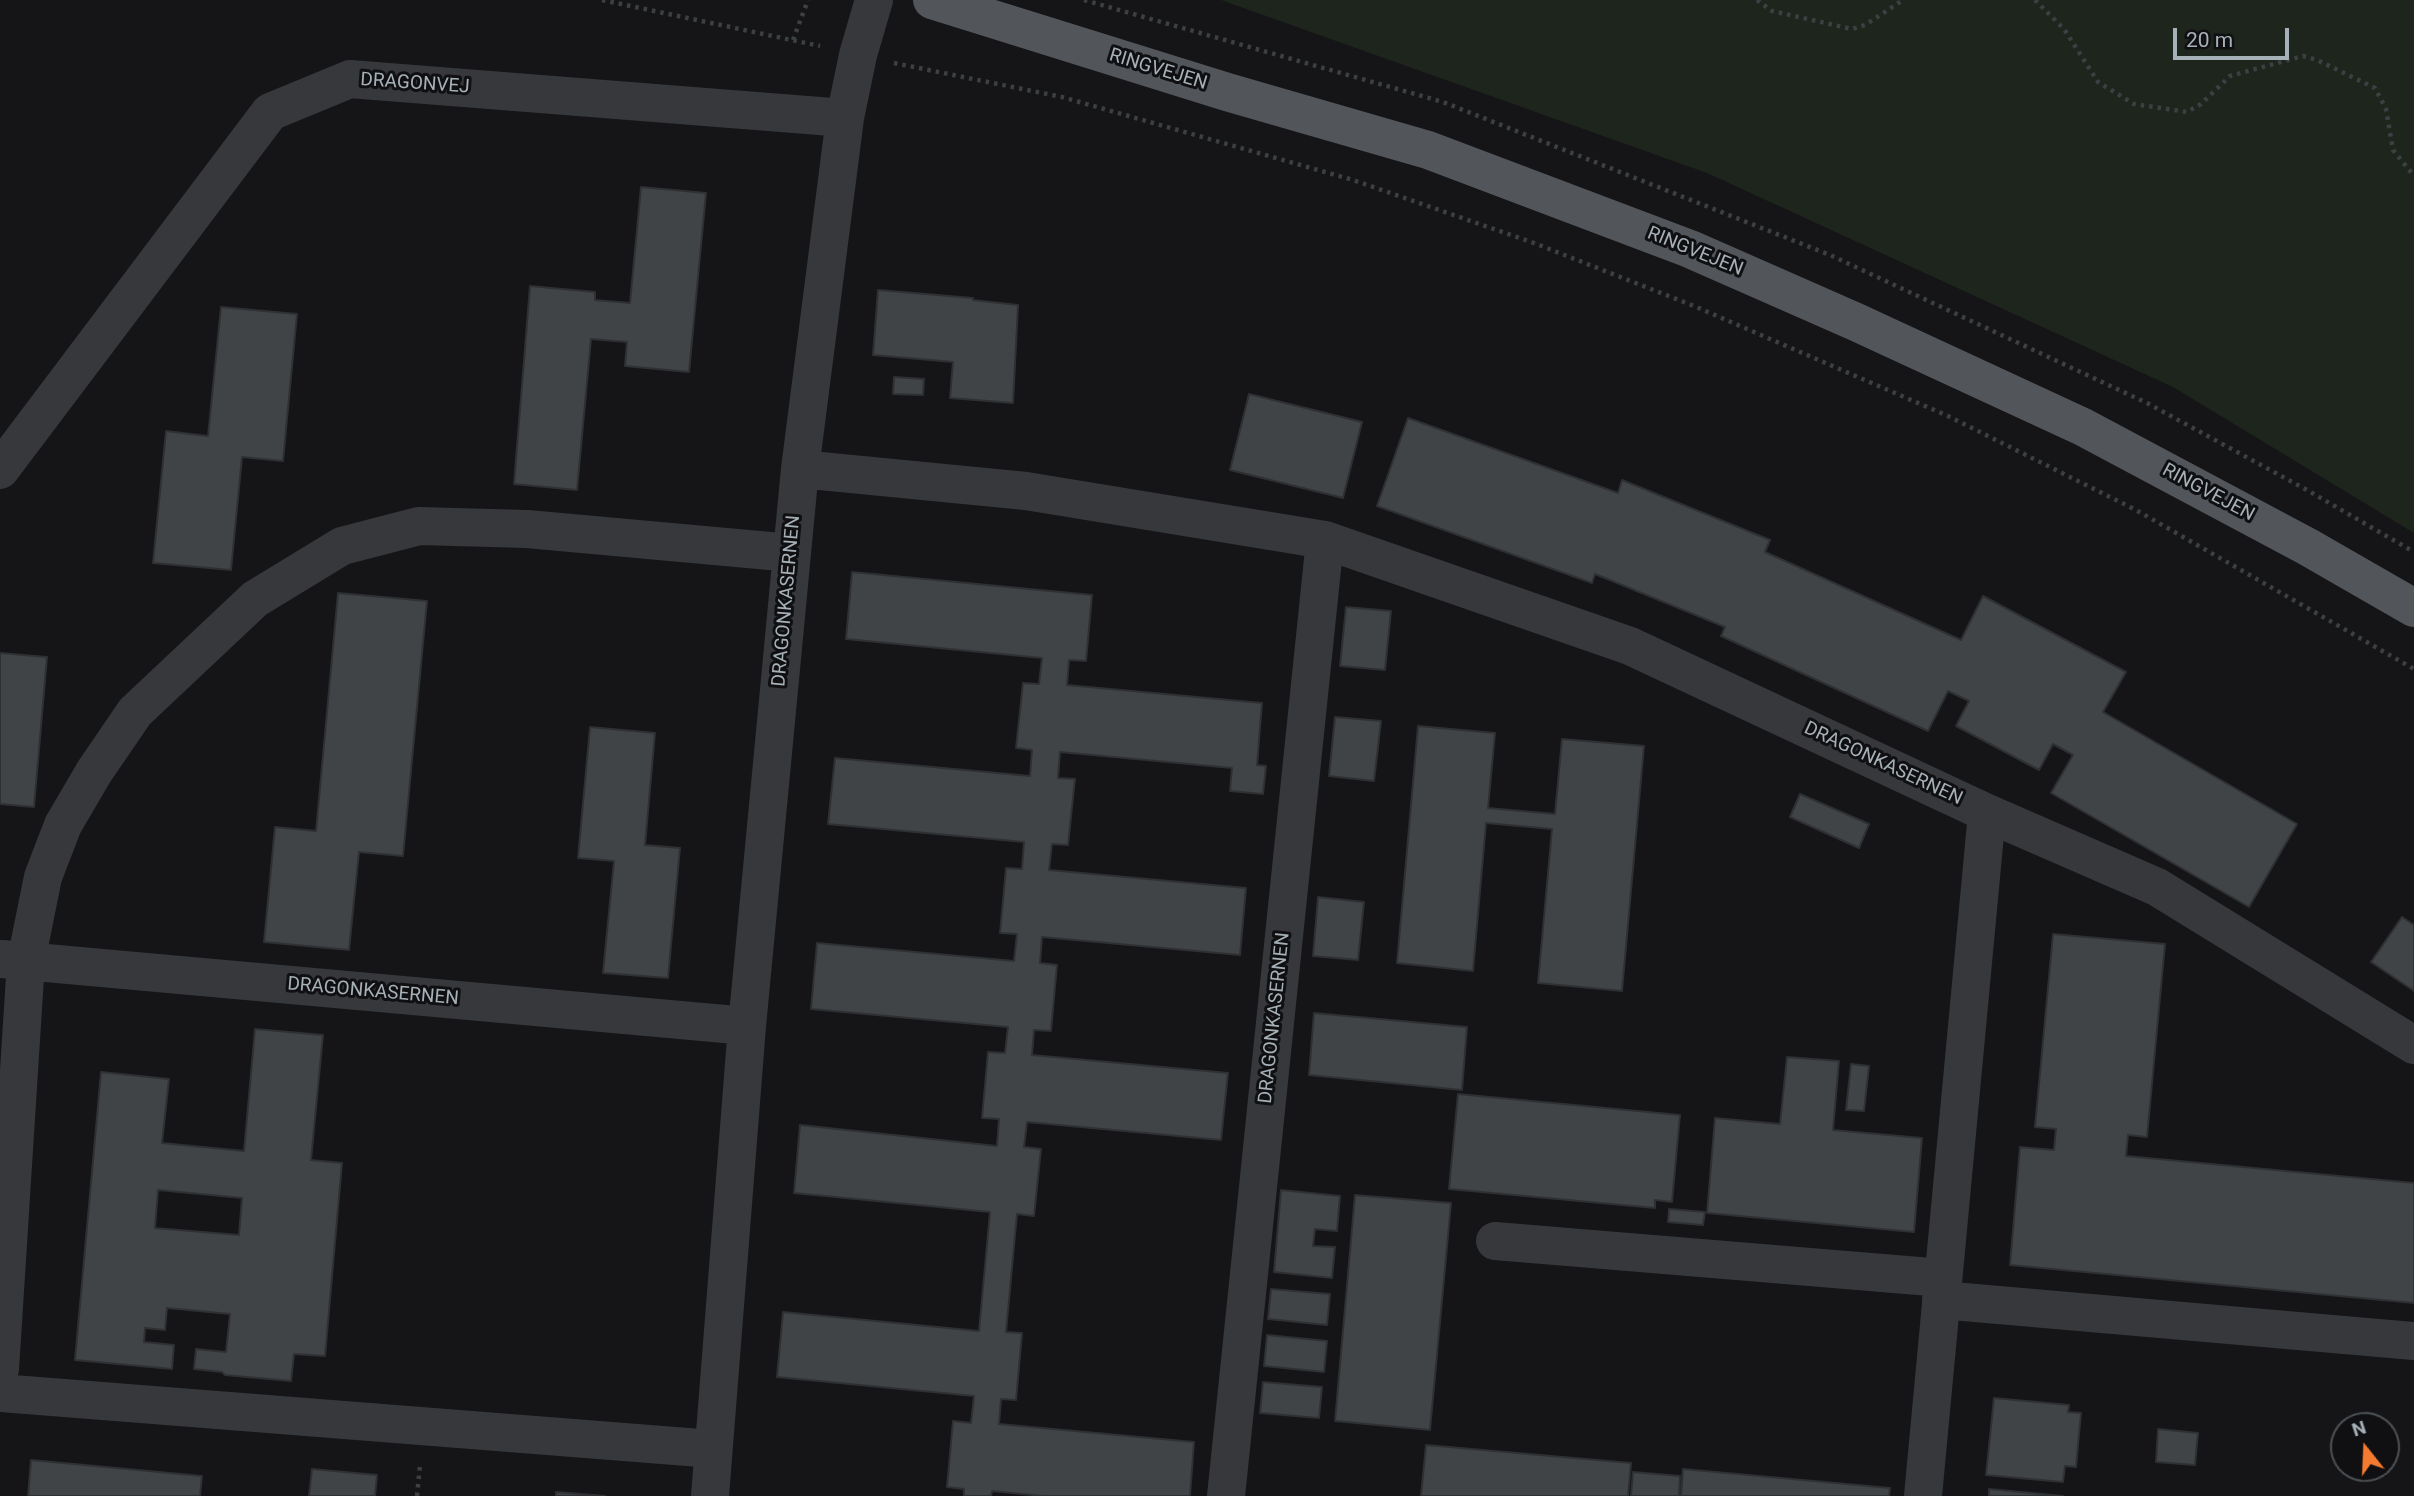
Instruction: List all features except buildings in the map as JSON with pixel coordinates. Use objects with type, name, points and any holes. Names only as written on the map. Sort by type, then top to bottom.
[{"type":"main road","name":"RINGVEJEN","points":[[932,0],[1227,92],[1428,150],[1690,249],[1879,332],[2083,428],[2308,547],[2414,608]]},
{"type":"street","name":"DRAGONKASERNEN","points":[[710,1496],[747,1026],[800,469],[845,118],[858,55],[874,0]]},
{"type":"street","name":"DRAGONVEJ","points":[[0,470],[270,112],[350,79],[845,118]]},
{"type":"street","name":"DRAGONKASERNEN","points":[[800,469],[1026,491],[1325,540],[1630,646],[1987,813],[2157,887],[2414,1045]]},
{"type":"street","points":[[0,1369],[13,960],[63,825],[94,772],[135,712],[255,599],[342,546],[419,526],[527,529],[792,553]]},
{"type":"street","name":"DRAGONKASERNEN","points":[[1227,1496],[1325,540]]},
{"type":"street","points":[[1923,1496],[1987,813]]},
{"type":"street","name":"DRAGONKASERNEN","points":[[13,960],[747,1026]]},
{"type":"street","points":[[1495,1241],[2414,1341]]},
{"type":"street","points":[[0,1393],[713,1449]]},
{"type":"path","points":[[602,0],[1062,97],[1353,180],[1534,243],[1681,301],[1948,416],[2113,498],[2414,669]]},
{"type":"path","points":[[793,40],[808,0]]},
{"type":"path","points":[[1757,0],[1772,11],[1852,29],[1865,26],[1903,0]]},
{"type":"path","points":[[2035,0],[2064,29],[2098,82],[2134,104],[2187,112],[2201,104],[2230,76],[2303,56],[2317,60],[2375,89],[2386,109],[2393,150],[2414,176]]},
{"type":"shaded area","points":[[1221,0],[2414,0],[2414,533],[2173,387],[1707,173]]}]
